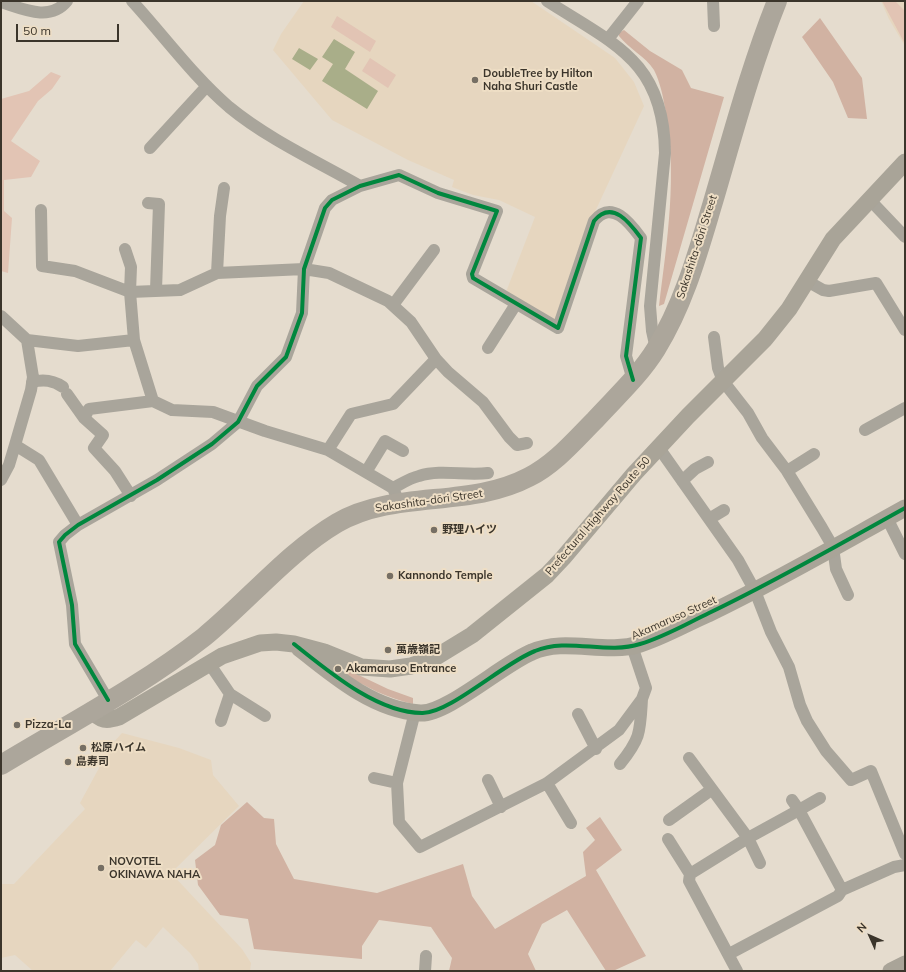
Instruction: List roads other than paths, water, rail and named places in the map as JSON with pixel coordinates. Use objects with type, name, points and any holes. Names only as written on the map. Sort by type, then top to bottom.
[{"type":"main road","name":"Sakashita-dōri Street","points":[[1,765],[100,705],[204,636],[301,550],[326,530],[357,513],[396,496],[486,493],[505,488],[536,474],[562,453],[632,380],[656,349],[676,310],[696,258],[752,69],[777,1]]},
{"type":"main road","name":"Prefectural Highway Route 50","points":[[100,705],[96,716],[102,719],[110,720],[119,717],[209,663],[234,650],[260,643],[276,642],[294,644],[324,652],[352,664],[370,668],[390,669],[411,666],[436,657],[472,635],[548,575],[659,448],[778,324],[833,239],[905,162]]},
{"type":"main road","name":"Akamaruso Street","points":[[294,644],[335,676],[364,695],[389,706],[415,712],[428,713],[440,708],[490,678],[510,663],[540,649],[557,646],[619,649],[657,638],[756,590],[905,508]]},
{"type":"main road","points":[[891,971],[905,964]]},
{"type":"street","points":[[1,2],[34,12],[50,13],[62,8],[67,1]]},
{"type":"street","points":[[132,1],[207,86],[228,106],[254,125],[360,186]]},
{"type":"street","points":[[547,1],[608,39],[631,58],[650,85],[657,99],[665,132],[664,173],[650,306],[652,331],[656,349]]},
{"type":"street","points":[[608,39],[638,1]]},
{"type":"street","points":[[714,1],[714,26]]},
{"type":"street","points":[[150,148],[207,86]]},
{"type":"street","points":[[100,705],[75,644],[72,605],[59,542],[65,535],[78,525],[130,496],[212,444],[238,422],[257,386],[286,358],[302,313],[304,269],[325,208],[332,200],[360,186],[400,175],[438,193],[497,211],[472,274],[473,278],[558,328],[594,221],[611,211],[615,212],[630,224],[641,238],[626,356],[632,380]]},
{"type":"street","points":[[217,274],[220,216],[224,188]]},
{"type":"street","points":[[870,200],[905,237]]},
{"type":"street","points":[[148,203],[159,204],[156,290]]},
{"type":"street","points":[[41,210],[42,266],[75,271],[130,292],[180,290],[217,274],[304,269],[329,273],[388,301],[411,322],[436,359],[448,372],[483,402],[509,437],[517,445],[527,443]]},
{"type":"street","points":[[125,249],[131,267],[130,292],[134,340],[153,401]]},
{"type":"street","points":[[393,305],[434,250]]},
{"type":"street","points":[[807,281],[823,290],[830,291],[876,283],[905,330]]},
{"type":"street","points":[[488,348],[516,304]]},
{"type":"street","points":[[1,316],[27,340],[78,346],[134,340]]},
{"type":"street","points":[[714,337],[718,368],[723,381],[748,413],[762,438],[787,471],[833,547],[836,569],[848,595]]},
{"type":"street","points":[[1,480],[10,465],[33,377],[27,340]]},
{"type":"street","points":[[328,450],[351,414],[393,404],[436,359]]},
{"type":"street","points":[[32,382],[42,380],[56,382],[65,390],[84,418],[103,435],[94,448],[115,471],[130,496]]},
{"type":"street","points":[[84,418],[89,409],[153,401],[172,410],[213,412],[238,422],[328,450],[366,472],[396,496],[419,476],[439,473],[474,475],[488,473]]},
{"type":"street","points":[[865,430],[905,408]]},
{"type":"street","points":[[366,472],[385,442],[403,451]]},
{"type":"street","points":[[15,445],[39,460],[78,525]]},
{"type":"street","points":[[659,448],[738,560],[756,590],[771,632],[789,667],[800,705],[826,751],[851,780],[871,771],[905,854]]},
{"type":"street","points":[[787,471],[814,454]]},
{"type":"street","points":[[682,481],[695,469],[708,462]]},
{"type":"street","points":[[709,519],[724,510]]},
{"type":"street","points":[[887,518],[905,554]]},
{"type":"street","points":[[620,764],[634,746],[640,732],[642,699],[646,688],[632,646]]},
{"type":"street","points":[[209,663],[230,694],[265,716]]},
{"type":"street","points":[[221,721],[230,694]]},
{"type":"street","points":[[415,712],[397,783],[399,822],[420,847],[547,783],[596,749],[619,730],[642,699]]},
{"type":"street","points":[[578,714],[596,749]]},
{"type":"street","points":[[690,758],[711,790],[748,838],[760,863]]},
{"type":"street","points":[[374,778],[397,783]]},
{"type":"street","points":[[488,780],[501,807]]},
{"type":"street","points":[[547,783],[571,823]]},
{"type":"street","points":[[669,820],[711,790]]},
{"type":"street","points":[[690,874],[748,838],[820,798]]},
{"type":"street","points":[[792,800],[799,810],[842,890]]},
{"type":"street","points":[[668,839],[690,874],[689,881],[737,971]]},
{"type":"street","points":[[729,954],[838,896],[842,890],[894,867],[905,865]]},
{"type":"street","points":[[425,971],[426,956]]},
{"type":"place","name":"DoubleTree by Hilton Naha Shuri Castle","points":[[475,80]]},
{"type":"place","name":"野理ハイツ","points":[[434,530]]},
{"type":"place","name":"Kannondo Temple","points":[[390,576]]},
{"type":"place","name":"萬歳嶺記","points":[[388,650]]},
{"type":"place","name":"Akamaruso Entrance","points":[[338,669]]},
{"type":"place","name":"Pizza-La","points":[[17,725]]},
{"type":"place","name":"松原ハイム","points":[[83,748]]},
{"type":"place","name":"島寿司","points":[[68,762]]},
{"type":"place","name":"NOVOTEL OKINAWA NAHA","points":[[101,868]]}]
